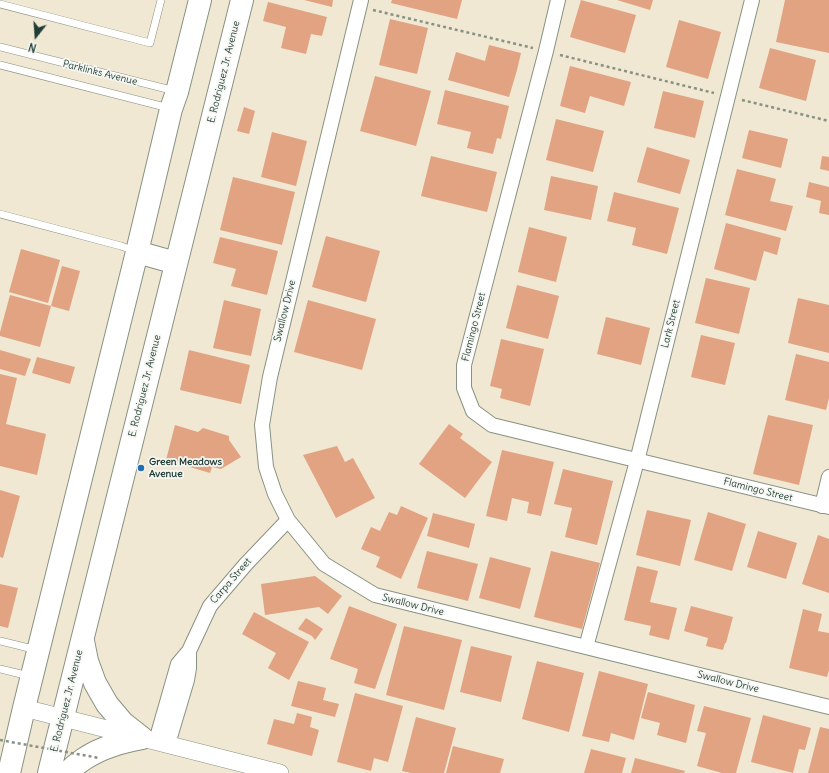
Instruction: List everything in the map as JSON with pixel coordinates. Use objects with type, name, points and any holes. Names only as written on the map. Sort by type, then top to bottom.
[{"type":"main road","points":[[9,764],[32,677],[200,0]]},
{"type":"main road","name":"E. Rodriguez Jr. Avenue","points":[[49,773],[242,0]]},
{"type":"main road","points":[[137,252],[176,263]]},
{"type":"main road","points":[[83,637],[87,661],[95,684],[107,704],[123,723],[156,741]]},
{"type":"main road","points":[[67,773],[83,760],[101,749],[121,742],[156,741]]},
{"type":"street","name":"Flamingo Street","points":[[558,0],[464,365],[464,388],[473,411],[492,425],[825,506]]},
{"type":"street","name":"Lark Street","points":[[586,647],[637,461],[752,0]]},
{"type":"street","name":"Swallow Drive","points":[[360,4],[270,377],[262,425],[266,467],[275,494],[288,520],[324,564],[375,595],[829,707]]},
{"type":"street","points":[[825,506],[829,477]]},
{"type":"street","name":"Carpa Street","points":[[156,741],[178,664],[189,651],[210,606],[246,564],[288,520]]},
{"type":"street","points":[[24,708],[156,741],[242,768],[280,773]]},
{"type":"lane","points":[[0,4],[150,43],[161,0]]},
{"type":"lane","name":"Parklinks Avenue","points":[[0,47],[174,100]]},
{"type":"lane","name":"Parklinks Avenue","points":[[0,65],[174,100]]},
{"type":"lane","points":[[0,214],[121,246],[137,252]]},
{"type":"lane","points":[[0,641],[38,650]]},
{"type":"lane","points":[[0,669],[32,677]]},
{"type":"path","points":[[360,4],[829,122]]},
{"type":"path","points":[[0,740],[99,758]]},
{"type":"building","points":[[304,0],[333,0],[332,7]]},
{"type":"building","points":[[392,0],[462,0],[457,19],[391,3]]},
{"type":"building","points":[[581,0],[636,15],[625,53],[570,37]]},
{"type":"building","points":[[617,0],[653,0],[650,10]]},
{"type":"building","points":[[785,0],[829,0],[829,53],[776,42]]},
{"type":"building","points":[[268,2],[327,17],[322,36],[311,34],[306,54],[281,48],[286,27],[263,21]]},
{"type":"building","points":[[390,19],[428,28],[417,74],[379,65]]},
{"type":"building","points":[[679,20],[721,32],[708,79],[666,67]]},
{"type":"building","points":[[489,45],[521,53],[509,97],[448,80],[456,52],[485,61]]},
{"type":"building","points":[[770,48],[816,60],[806,101],[759,88]]},
{"type":"building","points":[[570,66],[631,82],[624,106],[590,96],[585,113],[560,106]]},
{"type":"building","points":[[375,76],[431,91],[416,146],[360,131]]},
{"type":"building","points":[[445,90],[509,106],[501,139],[497,138],[493,154],[467,148],[471,132],[437,124]]},
{"type":"building","points":[[663,91],[704,101],[695,138],[654,128]]},
{"type":"building","points":[[244,107],[255,111],[249,134],[237,131]]},
{"type":"building","points":[[556,119],[604,131],[593,172],[546,160]]},
{"type":"building","points":[[749,130],[788,139],[781,168],[742,158]]},
{"type":"building","points":[[272,132],[307,141],[296,186],[261,177]]},
{"type":"building","points":[[647,147],[690,160],[680,194],[637,182]]},
{"type":"building","points":[[431,156],[497,172],[487,212],[421,196]]},
{"type":"building","points":[[822,156],[829,157],[829,171],[820,169]]},
{"type":"building","points":[[737,169],[776,179],[770,201],[793,206],[786,231],[725,215]]},
{"type":"building","points":[[551,176],[598,186],[591,220],[544,210]]},
{"type":"building","points":[[233,177],[295,192],[282,245],[220,230]]},
{"type":"building","points":[[809,182],[829,187],[829,215],[819,213],[821,201],[806,197]]},
{"type":"building","points":[[614,192],[679,208],[667,254],[632,245],[636,228],[607,221]]},
{"type":"building","points":[[726,223],[781,238],[777,255],[764,251],[756,281],[714,269]]},
{"type":"building","points":[[529,227],[567,237],[556,282],[518,272]]},
{"type":"building","points":[[326,236],[380,251],[366,302],[312,287]]},
{"type":"building","points":[[220,237],[278,251],[267,295],[231,286],[236,269],[213,263]]},
{"type":"building","points":[[21,249],[60,260],[48,303],[9,292]]},
{"type":"building","points":[[62,266],[80,271],[69,311],[51,306]]},
{"type":"building","points":[[706,278],[750,288],[739,334],[695,323]]},
{"type":"building","points":[[517,285],[559,296],[548,339],[506,328]]},
{"type":"building","points":[[10,295],[51,306],[40,347],[0,336]]},
{"type":"building","points":[[798,298],[829,305],[829,353],[788,343]]},
{"type":"building","points":[[224,300],[261,309],[251,356],[213,348]]},
{"type":"building","points":[[308,300],[376,319],[362,370],[294,352]]},
{"type":"building","points":[[606,317],[650,328],[641,365],[597,354]]},
{"type":"building","points":[[701,335],[735,343],[725,385],[691,377]]},
{"type":"building","points":[[501,339],[544,349],[530,406],[500,398],[502,389],[490,386]]},
{"type":"building","points":[[0,350],[31,359],[25,376],[0,369]]},
{"type":"building","points":[[189,350],[250,365],[241,404],[180,390]]},
{"type":"building","points":[[796,354],[829,362],[829,398],[826,410],[785,400]]},
{"type":"building","points":[[37,357],[75,367],[70,384],[32,373]]},
{"type":"building","points":[[0,374],[17,378],[6,424],[46,434],[37,475],[0,466]]},
{"type":"building","points":[[768,415],[813,425],[799,485],[753,474]]},
{"type":"building","points":[[449,424],[463,434],[460,438],[492,462],[465,498],[419,464]]},
{"type":"building","points":[[175,425],[198,432],[203,428],[229,436],[229,440],[241,457],[221,469],[212,467],[210,473],[166,460]]},
{"type":"building","points":[[337,446],[345,462],[353,458],[375,498],[336,518],[303,455]]},
{"type":"building","points":[[502,450],[554,462],[541,516],[527,513],[529,502],[512,498],[507,521],[486,516]]},
{"type":"building","points":[[563,469],[613,481],[597,545],[565,537],[572,508],[554,504]]},
{"type":"building","points":[[0,490],[20,496],[3,558],[0,557]]},
{"type":"building","points":[[401,506],[428,518],[401,579],[376,567],[380,557],[361,549],[371,527],[380,531],[389,512],[397,515]]},
{"type":"building","points":[[647,510],[691,520],[680,566],[636,555]]},
{"type":"building","points":[[708,512],[746,524],[732,571],[694,560]]},
{"type":"building","points":[[433,513],[475,524],[469,548],[427,536]]},
{"type":"building","points":[[758,531],[797,543],[786,579],[747,567]]},
{"type":"building","points":[[818,535],[829,539],[829,593],[802,584]]},
{"type":"building","points":[[427,551],[478,564],[468,601],[417,588]]},
{"type":"building","points":[[551,551],[600,563],[582,629],[534,617]]},
{"type":"building","points":[[490,557],[531,568],[520,609],[479,598]]},
{"type":"building","points":[[637,566],[658,571],[650,602],[677,608],[669,640],[649,635],[651,626],[624,620]]},
{"type":"building","points":[[315,576],[342,596],[328,614],[319,607],[265,615],[261,584]]},
{"type":"building","points":[[0,584],[18,588],[8,628],[0,626]]},
{"type":"building","points":[[349,606],[397,624],[375,689],[354,683],[358,669],[330,659]]},
{"type":"building","points":[[691,606],[733,617],[723,650],[706,646],[708,638],[684,631]]},
{"type":"building","points":[[803,609],[822,614],[818,631],[829,633],[829,670],[827,677],[789,668]]},
{"type":"building","points":[[254,612],[309,642],[289,680],[268,668],[276,653],[242,634]]},
{"type":"building","points":[[306,618],[323,629],[315,640],[312,636],[298,629]]},
{"type":"building","points":[[404,626],[462,640],[444,710],[386,695]]},
{"type":"building","points":[[471,646],[512,656],[501,702],[460,692]]},
{"type":"building","points":[[537,661],[584,673],[569,732],[522,719]]},
{"type":"building","points":[[599,671],[648,684],[634,740],[611,733],[609,742],[582,736]]},
{"type":"building","points":[[298,681],[326,688],[323,700],[339,704],[335,717],[291,706]]},
{"type":"building","points":[[648,692],[695,705],[686,743],[657,735],[660,723],[641,718]]},
{"type":"building","points":[[355,693],[403,706],[388,762],[374,758],[371,771],[337,762]]},
{"type":"building","points":[[704,706],[751,718],[736,773],[722,773],[697,766],[706,733],[697,731]]},
{"type":"building","points":[[297,713],[312,717],[310,727],[319,730],[312,756],[267,744],[274,719],[294,724]]},
{"type":"building","points":[[763,715],[811,728],[805,750],[799,749],[793,773],[751,762]]},
{"type":"building","points":[[416,717],[456,728],[444,773],[411,773],[402,771]]},
{"type":"building","points":[[820,727],[829,729],[829,773],[808,773]]},
{"type":"building","points":[[453,746],[504,759],[500,773],[446,773]]},
{"type":"building","points":[[591,749],[626,758],[622,773],[584,773]]},
{"type":"building","points":[[635,758],[685,771],[684,773],[631,773]]},
{"type":"place","name":"Green Meadows Avenue","points":[[141,468]]}]
